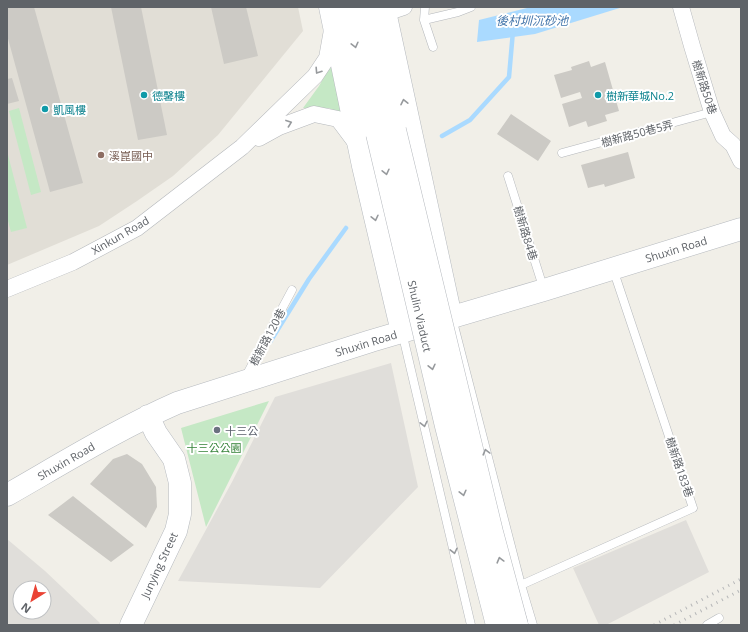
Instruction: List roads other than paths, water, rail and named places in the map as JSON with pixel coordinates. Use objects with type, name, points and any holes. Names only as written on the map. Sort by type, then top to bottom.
[{"type":"main road","points":[[330,7],[370,195],[402,332]]},
{"type":"main road","name":"Shulin Viaduct","points":[[346,7],[386,132],[517,625]]},
{"type":"main road","points":[[385,9],[452,318]]},
{"type":"main road","name":"Shulin Viaduct","points":[[385,9],[386,132],[446,426],[497,625]]},
{"type":"main road","name":"Shuxin Road","points":[[7,496],[81,452],[148,416],[177,403],[402,332],[741,229]]},
{"type":"main road","name":"Junying Street","points":[[131,625],[176,530],[180,514],[180,483],[174,459],[156,433],[148,416]]},
{"type":"street","name":"Xinkun Road","points":[[7,289],[73,262],[137,228],[242,147],[315,76],[327,58],[332,34],[330,7]]},
{"type":"street","name":"樹新路50巷","points":[[681,7],[712,112],[723,136],[733,145],[741,161]]},
{"type":"street","name":"Xinkun Road","points":[[242,147],[279,127],[314,114],[338,119],[361,149]]},
{"type":"lane","points":[[425,7],[424,20],[433,47]]},
{"type":"lane","points":[[424,20],[458,12],[471,7]]},
{"type":"lane","name":"樹新路50巷5弄","points":[[562,153],[712,112]]},
{"type":"lane","name":"樹新路84巷","points":[[508,176],[544,290]]},
{"type":"lane","name":"樹新路183巷","points":[[521,585],[694,508],[613,269]]},
{"type":"lane","name":"樹新路120巷","points":[[242,383],[292,290]]},
{"type":"lane","points":[[452,318],[521,585],[533,625]]},
{"type":"lane","points":[[402,332],[471,625]]},
{"type":"lane","points":[[707,625],[720,618]]},
{"type":"water","name":"後村圳沉砂池","points":[[531,7],[623,7],[535,34],[477,42],[479,20]]},
{"type":"waterway","points":[[442,136],[470,120],[509,77],[513,31]]},
{"type":"waterway","points":[[270,342],[309,279],[346,228]]},
{"type":"railway","points":[[654,625],[741,579]]},
{"type":"railway","points":[[674,625],[741,590]]},
{"type":"place","name":"德馨樓","points":[[144,95]]},
{"type":"place","name":"樹新華城No.2","points":[[598,95]]},
{"type":"place","name":"凱風樓","points":[[45,109]]},
{"type":"place","name":"溪崑國中","points":[[101,155]]},
{"type":"place","name":"十三公","points":[[217,430]]},
{"type":"park label","name":"十三公公園","points":[[214,447]]}]
